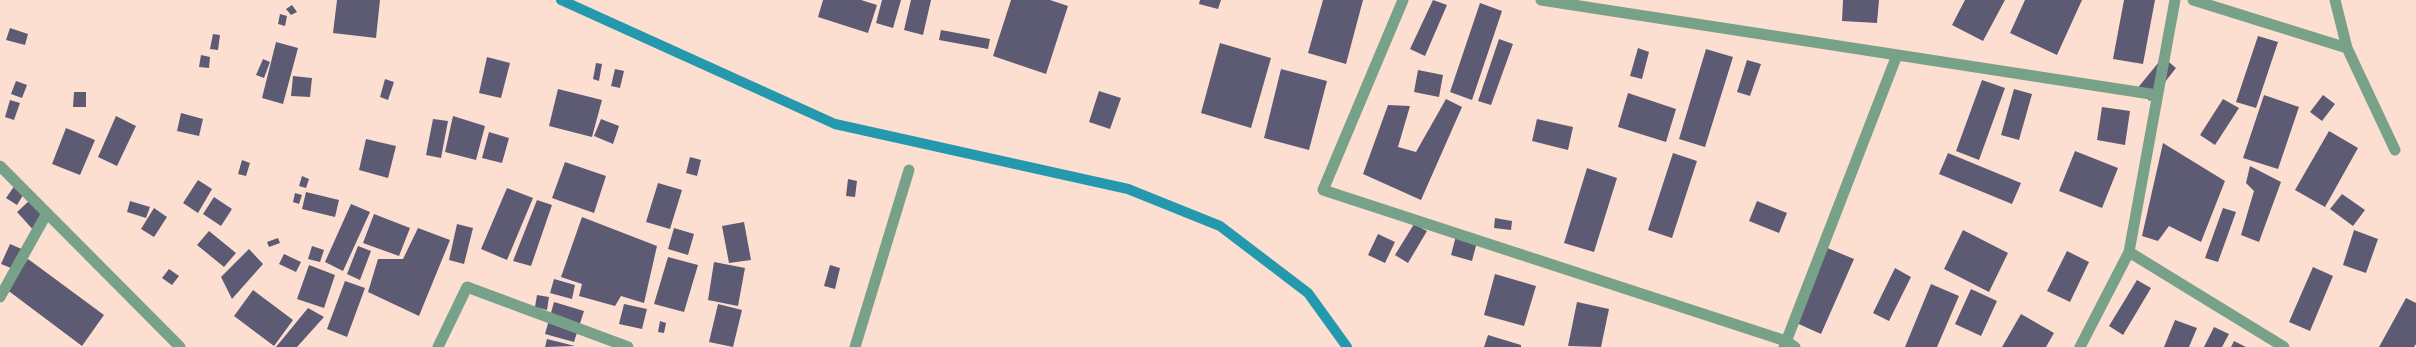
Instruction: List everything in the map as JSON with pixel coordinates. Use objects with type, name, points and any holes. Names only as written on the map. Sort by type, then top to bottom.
[{"type":"street","points":[[1403,0],[1322,190],[1788,345],[1897,55]]},
{"type":"street","points":[[1541,0],[2157,95]]},
{"type":"street","points":[[2080,347],[2129,252],[2174,0]]},
{"type":"street","points":[[2193,0],[2347,48]]},
{"type":"street","points":[[2334,0],[2347,48],[2395,150]]},
{"type":"street","points":[[0,166],[180,347]]},
{"type":"street","points":[[855,347],[909,170]]},
{"type":"street","points":[[0,297],[47,213]]},
{"type":"street","points":[[2129,252],[2284,347]]},
{"type":"street","points":[[438,347],[467,287],[628,347]]},
{"type":"building","points":[[337,0],[380,0],[376,38],[333,33]]},
{"type":"building","points":[[823,0],[861,0],[877,5],[868,33],[818,17]]},
{"type":"building","points":[[882,0],[901,0],[893,28],[876,23]]},
{"type":"building","points":[[911,0],[931,0],[923,35],[904,30]]},
{"type":"building","points":[[1011,0],[1050,0],[1068,6],[1046,74],[993,56]]},
{"type":"building","points":[[1200,0],[1221,0],[1218,9],[1199,4]]},
{"type":"building","points":[[1323,0],[1363,0],[1346,64],[1308,53]]},
{"type":"building","points":[[1433,0],[1447,5],[1425,56],[1410,49]]},
{"type":"building","points":[[1843,0],[1879,0],[1877,23],[1842,21]]},
{"type":"building","points":[[1965,0],[2005,0],[1983,41],[1952,25]]},
{"type":"building","points":[[2025,0],[2082,0],[2057,55],[2010,33]]},
{"type":"building","points":[[2124,0],[2155,0],[2143,64],[2113,59]]},
{"type":"building","points":[[1480,3],[1502,11],[1472,100],[1450,92]]},
{"type":"building","points":[[292,5],[297,12],[291,15],[286,9]]},
{"type":"building","points":[[280,14],[287,16],[285,26],[278,24]]},
{"type":"building","points":[[10,28],[28,34],[25,45],[6,40]]},
{"type":"building","points":[[941,30],[990,39],[988,49],[939,40]]},
{"type":"building","points":[[213,34],[220,35],[218,50],[210,49]]},
{"type":"building","points":[[2258,36],[2278,42],[2256,108],[2236,102]]},
{"type":"building","points":[[1499,39],[1513,44],[1491,105],[1478,101]]},
{"type":"building","points":[[276,42],[298,48],[283,104],[262,98]]},
{"type":"building","points":[[1220,43],[1271,58],[1251,128],[1201,113]]},
{"type":"building","points":[[1638,48],[1649,52],[1642,79],[1630,76]]},
{"type":"building","points":[[1706,49],[1733,57],[1705,147],[1679,139]]},
{"type":"building","points":[[201,55],[210,57],[209,68],[199,67]]},
{"type":"building","points":[[487,57],[510,63],[501,98],[479,93]]},
{"type":"building","points":[[2163,57],[2176,68],[2150,101],[2136,90]]},
{"type":"building","points":[[263,59],[270,62],[264,78],[256,75]]},
{"type":"building","points":[[1747,60],[1761,64],[1750,96],[1737,92]]},
{"type":"building","points":[[596,63],[602,64],[599,81],[593,79]]},
{"type":"building","points":[[615,69],[624,71],[620,88],[611,86]]},
{"type":"building","points":[[1281,69],[1327,81],[1309,150],[1264,138]]},
{"type":"building","points":[[1418,70],[1443,75],[1439,97],[1414,92]]},
{"type":"building","points":[[293,76],[312,78],[310,97],[291,96]]},
{"type":"building","points":[[385,79],[394,82],[388,100],[380,97]]},
{"type":"building","points":[[1982,80],[2005,88],[1979,160],[1956,151]]},
{"type":"building","points":[[16,81],[27,85],[22,98],[11,94]]},
{"type":"building","points":[[558,89],[602,100],[592,137],[549,126]]},
{"type":"building","points":[[2014,89],[2032,94],[2019,140],[2001,135]]},
{"type":"building","points":[[1099,91],[1121,98],[1110,129],[1089,122]]},
{"type":"building","points":[[74,92],[86,92],[86,107],[73,107]]},
{"type":"building","points":[[1628,93],[1676,109],[1666,142],[1618,127]]},
{"type":"building","points":[[2264,95],[2299,107],[2278,169],[2243,158]]},
{"type":"building","points":[[2323,95],[2335,104],[2322,121],[2310,112]]},
{"type":"building","points":[[1446,99],[1462,107],[1421,200],[1363,174],[1388,105],[1410,106],[1398,147],[1416,152]]},
{"type":"building","points":[[2223,99],[2239,108],[2215,145],[2200,135]]},
{"type":"building","points":[[10,100],[20,103],[14,120],[5,117]]},
{"type":"building","points":[[2102,107],[2130,111],[2125,145],[2097,140]]},
{"type":"building","points":[[181,113],[203,119],[199,136],[177,131]]},
{"type":"building","points":[[116,116],[136,126],[117,166],[98,157]]},
{"type":"building","points":[[453,116],[485,126],[476,160],[445,152]]},
{"type":"building","points":[[433,119],[448,121],[441,158],[426,155]]},
{"type":"building","points":[[601,119],[619,126],[613,144],[594,136]]},
{"type":"building","points":[[1537,119],[1573,127],[1568,150],[1532,141]]},
{"type":"building","points":[[66,128],[95,140],[80,175],[52,164]]},
{"type":"building","points":[[2329,131],[2358,148],[2325,207],[2295,190]]},
{"type":"building","points":[[489,132],[509,138],[502,163],[482,158]]},
{"type":"building","points":[[366,139],[396,146],[388,178],[359,170]]},
{"type":"building","points":[[2163,143],[2225,181],[2201,242],[2169,226],[2158,241],[2142,236]]},
{"type":"building","points":[[2075,151],[2118,168],[2102,208],[2059,191]]},
{"type":"building","points":[[1673,153],[1697,161],[1672,238],[1648,230]]},
{"type":"building","points":[[1948,153],[2021,183],[2012,204],[1939,174]]},
{"type":"building","points":[[690,157],[701,160],[697,176],[686,173]]},
{"type":"building","points":[[242,160],[250,163],[246,176],[238,174]]},
{"type":"building","points":[[565,162],[606,176],[594,213],[552,198]]},
{"type":"building","points":[[2250,166],[2281,182],[2259,242],[2241,235],[2254,191],[2246,183]]},
{"type":"building","points":[[1587,168],[1617,178],[1594,252],[1564,243]]},
{"type":"building","points":[[302,176],[309,179],[306,188],[299,186]]},
{"type":"building","points":[[848,179],[857,181],[855,197],[846,196]]},
{"type":"building","points":[[198,180],[212,189],[198,213],[183,203]]},
{"type":"building","points":[[658,183],[682,190],[670,229],[646,222]]},
{"type":"building","points":[[15,185],[25,192],[17,205],[6,198]]},
{"type":"building","points":[[507,188],[533,198],[507,260],[481,249]]},
{"type":"building","points":[[306,192],[339,200],[335,217],[302,209]]},
{"type":"building","points":[[295,193],[302,195],[299,204],[293,202]]},
{"type":"building","points":[[2342,194],[2365,210],[2353,226],[2330,209]]},
{"type":"building","points":[[214,197],[232,209],[221,226],[203,214]]},
{"type":"building","points":[[30,200],[49,221],[36,233],[17,212]]},
{"type":"building","points":[[537,200],[552,205],[531,266],[513,261]]},
{"type":"building","points":[[130,201],[150,207],[146,218],[127,212]]},
{"type":"building","points":[[1757,201],[1787,213],[1779,233],[1749,221]]},
{"type":"building","points":[[351,204],[370,212],[343,271],[325,262]]},
{"type":"building","points":[[154,208],[167,217],[154,237],[141,229]]},
{"type":"building","points":[[2223,208],[2236,212],[2218,262],[2205,258]]},
{"type":"building","points":[[374,214],[410,228],[399,256],[363,243]]},
{"type":"building","points":[[582,217],[657,246],[644,303],[621,296],[615,306],[579,296],[582,284],[561,277]]},
{"type":"building","points":[[1495,218],[1512,221],[1511,230],[1494,228]]},
{"type":"building","points":[[744,222],[751,260],[729,263],[722,226]]},
{"type":"building","points":[[457,224],[473,228],[464,264],[449,260]]},
{"type":"building","points":[[1414,224],[1427,231],[1408,263],[1395,255]]},
{"type":"building","points":[[418,228],[450,240],[419,316],[368,292],[378,259],[403,259]]},
{"type":"building","points":[[674,228],[694,234],[688,255],[668,249]]},
{"type":"building","points":[[1963,230],[2008,253],[1989,292],[1944,269]]},
{"type":"building","points":[[2354,230],[2378,239],[2366,273],[2343,265]]},
{"type":"building","points":[[209,231],[236,253],[224,267],[197,245]]},
{"type":"building","points":[[1378,234],[1395,242],[1385,263],[1368,255]]},
{"type":"building","points":[[1456,236],[1477,242],[1472,261],[1451,255]]},
{"type":"building","points":[[278,238],[280,243],[269,247],[267,242]]},
{"type":"building","points":[[10,244],[24,250],[16,270],[1,264]]},
{"type":"building","points":[[312,246],[324,250],[320,262],[308,259]]},
{"type":"building","points":[[358,246],[371,251],[360,280],[347,274]]},
{"type":"building","points":[[1825,247],[1854,259],[1821,334],[1792,321]]},
{"type":"building","points":[[249,249],[263,264],[232,299],[221,277]]},
{"type":"building","points":[[2067,251],[2089,262],[2070,302],[2047,291]]},
{"type":"building","points":[[284,254],[301,262],[296,272],[279,264]]},
{"type":"building","points":[[668,257],[698,265],[684,312],[654,304]]},
{"type":"building","points":[[28,259],[104,315],[82,346],[6,289]]},
{"type":"building","points":[[714,262],[745,268],[738,306],[708,300]]},
{"type":"building","points":[[309,265],[335,275],[324,308],[297,299]]},
{"type":"building","points":[[830,265],[840,268],[835,289],[824,286]]},
{"type":"building","points":[[2313,267],[2333,276],[2310,331],[2289,322]]},
{"type":"building","points":[[1895,268],[1911,277],[1889,321],[1873,313]]},
{"type":"building","points":[[169,269],[179,276],[172,285],[162,278]]},
{"type":"building","points":[[1495,274],[1536,286],[1524,326],[1484,315]]},
{"type":"building","points":[[554,279],[575,285],[572,299],[550,293]]},
{"type":"building","points":[[2137,280],[2151,288],[2123,335],[2109,326]]},
{"type":"building","points":[[345,281],[365,288],[347,337],[327,329]]},
{"type":"building","points":[[1931,284],[1959,296],[1937,347],[1905,347]]},
{"type":"building","points":[[1971,289],[1997,301],[1981,336],[1955,324]]},
{"type":"building","points":[[253,290],[293,320],[274,346],[234,316]]},
{"type":"building","points":[[537,295],[549,297],[547,310],[535,307]]},
{"type":"building","points":[[2406,298],[2416,303],[2416,344],[2414,347],[2379,347]]},
{"type":"building","points":[[554,302],[584,311],[574,342],[545,334]]},
{"type":"building","points":[[1577,302],[1609,309],[1601,347],[1568,346]]},
{"type":"building","points":[[624,304],[647,309],[642,329],[619,324]]},
{"type":"building","points":[[718,304],[742,310],[733,347],[709,342]]},
{"type":"building","points":[[308,308],[324,317],[297,347],[276,347]]},
{"type":"building","points":[[2021,314],[2054,333],[2046,347],[2002,347]]},
{"type":"building","points":[[2175,320],[2197,328],[2189,347],[2164,347]]},
{"type":"building","points":[[660,321],[666,323],[664,333],[658,332]]},
{"type":"building","points":[[2214,327],[2229,334],[2222,347],[2204,347]]},
{"type":"building","points":[[1488,335],[1521,345],[1521,347],[1484,347]]},
{"type":"building","points":[[547,339],[575,346],[545,347]]},
{"type":"building","points":[[2234,341],[2246,347],[2231,347]]},
{"type":"waterway","points":[[561,0],[835,124],[1128,189],[1220,226],[1308,293],[1347,347]]}]
